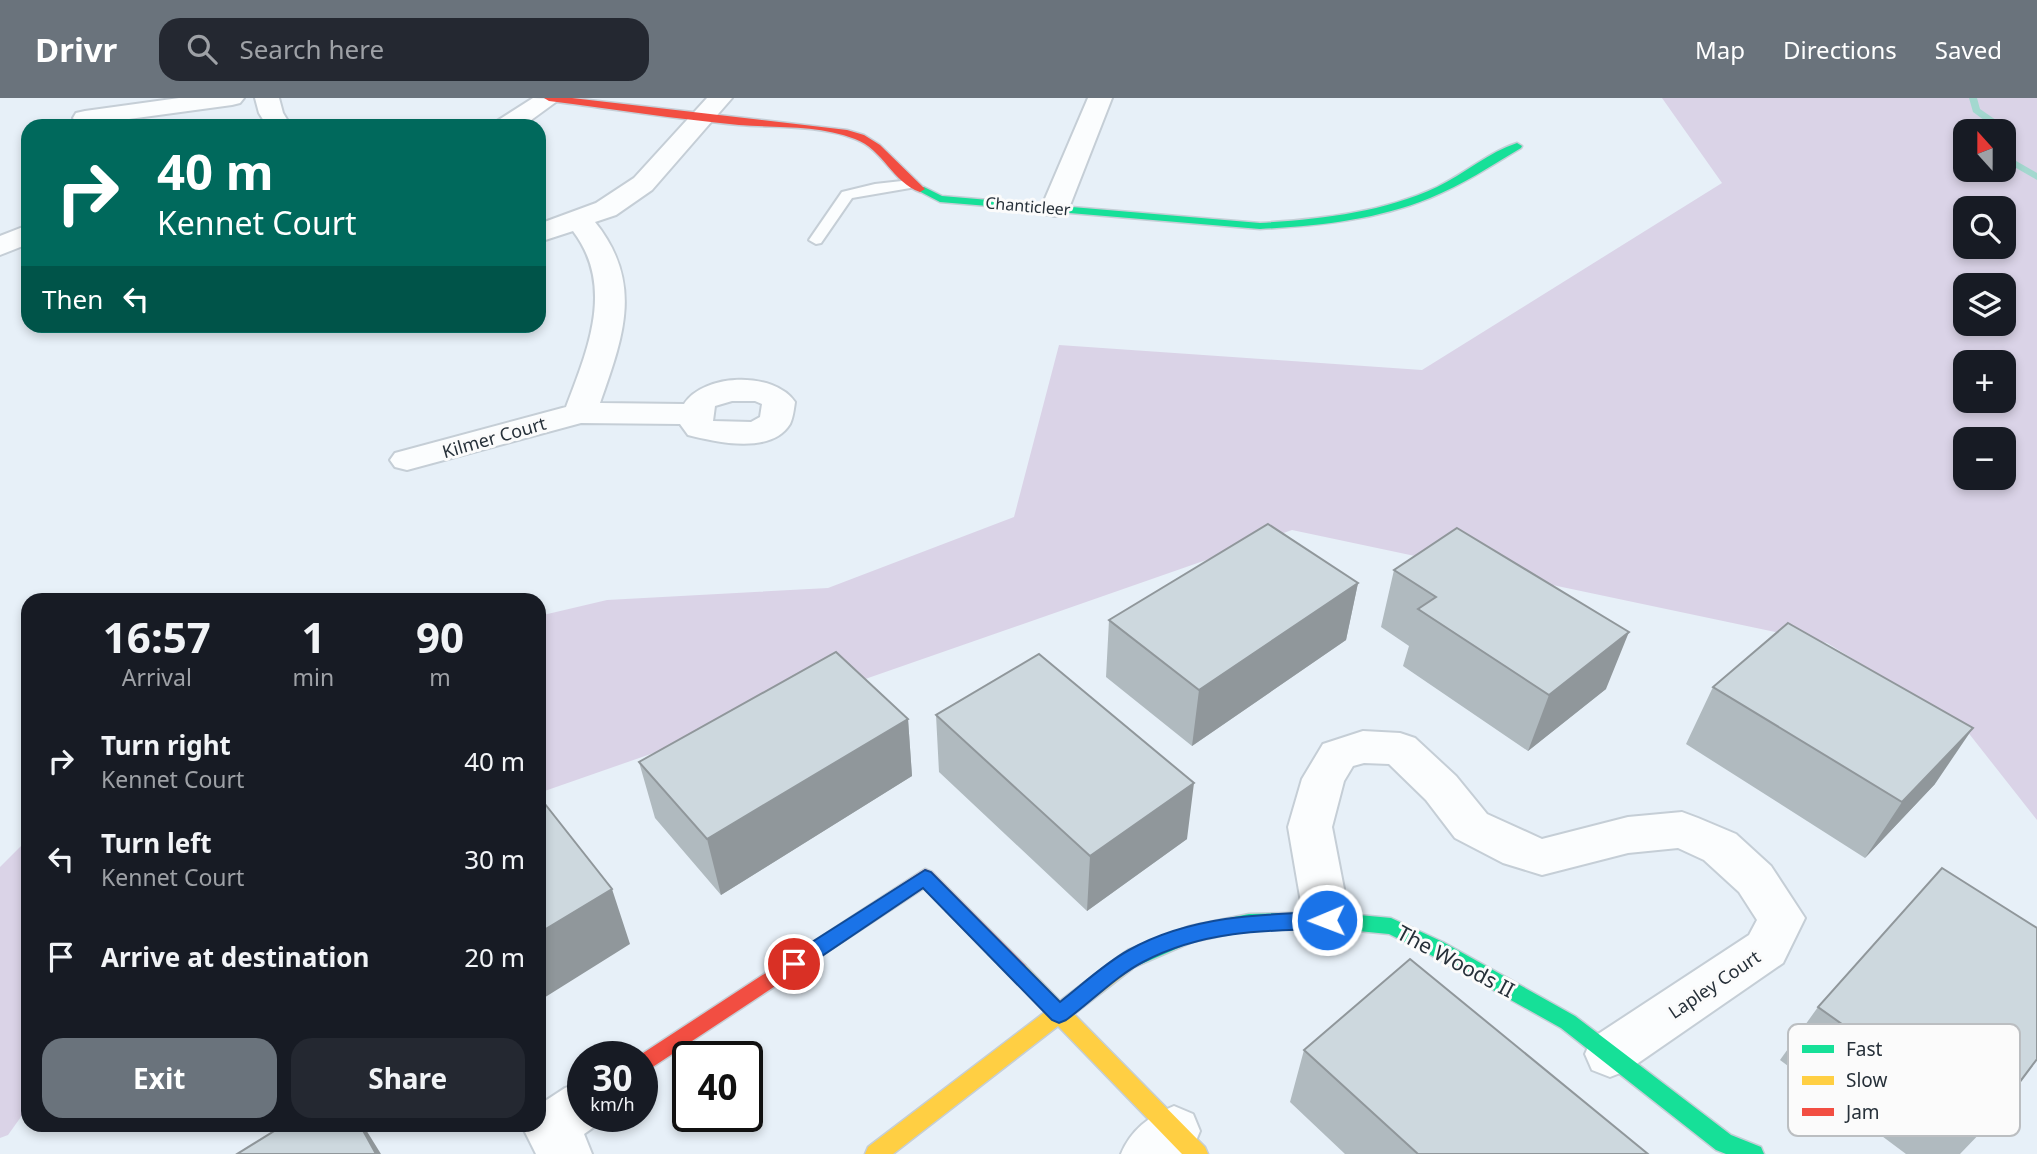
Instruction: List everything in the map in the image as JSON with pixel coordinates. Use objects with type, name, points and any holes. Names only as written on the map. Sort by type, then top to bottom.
[{"type":"street","points":[[87,114],[232,98]]},
{"type":"street","points":[[267,98],[275,119]]},
{"type":"street","points":[[546,232],[606,209],[643,184],[720,98]]},
{"type":"street","points":[[1055,208],[1100,98]]},
{"type":"street","points":[[517,119],[549,99]]},
{"type":"street","name":"Chanticleer","points":[[549,99],[838,131],[862,137],[873,144],[912,184],[940,199],[1260,226],[1298,224],[1363,214],[1417,200],[1517,146]]},
{"type":"street","points":[[580,221],[599,249],[611,293],[611,318],[607,336],[580,413]]},
{"type":"street","points":[[0,247],[21,236]]},
{"type":"street","name":"Kilmer Court","points":[[407,460],[580,413],[697,414]]},
{"type":"street","name":"Lapley Court","points":[[1327,920],[1310,827],[1323,779],[1338,755],[1363,747],[1401,749],[1441,788],[1471,826],[1519,850],[1542,857],[1628,835],[1682,830],[1720,848],[1755,879],[1782,918],[1766,949],[1610,1054]]},
{"type":"street","points":[[658,1054],[925,877],[1059,1014],[1173,1146]]},
{"type":"street","name":"The Woods II","points":[[876,1154],[1135,956],[1190,934],[1249,922],[1327,920],[1391,926],[1568,1022],[1735,1150]]},
{"type":"street","points":[[566,1154],[549,1128],[567,1116]]},
{"type":"lane","points":[[816,240],[846,195],[875,188],[912,184]]},
{"type":"shaded area","points":[[1662,98],[2037,98],[2037,820],[1963,726],[1827,643],[1292,530],[546,791],[546,614],[607,600],[828,588],[1014,517],[1059,345],[1422,370],[1722,183]]},
{"type":"shaded area","points":[[21,846],[21,1117],[8,1135],[0,1138],[0,867]]},
{"type":"building","points":[[1268,524],[1358,583],[1199,690],[1109,620]]},
{"type":"building","points":[[1457,528],[1629,632],[1549,695],[1418,609],[1436,597],[1394,570]]},
{"type":"building","points":[[1788,623],[1973,728],[1902,802],[1713,687]]},
{"type":"building","points":[[836,652],[908,719],[707,839],[639,762]]},
{"type":"building","points":[[1039,654],[1194,783],[1090,856],[936,715]]},
{"type":"building","points":[[546,805],[612,889],[546,929]]},
{"type":"building","points":[[1942,868],[2037,928],[2037,1059],[2020,1082],[2020,1024],[1842,1024],[1818,1007]]},
{"type":"building","points":[[1410,959],[1648,1154],[1418,1154],[1304,1050]]},
{"type":"building","points":[[273,1132],[364,1132],[376,1154],[237,1154]]},
{"type":"waterway","points":[[1973,98],[1976,110],[1989,119]]},
{"type":"waterway","points":[[2016,164],[2037,177]]},
{"type":"traffic: fast","points":[[920,189],[940,199],[1260,226],[1281,225],[1346,218],[1408,203],[1451,184],[1517,146]]},
{"type":"traffic: fast","points":[[1125,963],[1135,956],[1190,934],[1249,922],[1327,920],[1391,926],[1436,948],[1568,1022],[1724,1143],[1753,1154]]},
{"type":"traffic: slow","points":[[876,1154],[1125,963]]},
{"type":"traffic: slow","points":[[1018,971],[1197,1154]]},
{"type":"traffic: jam","points":[[549,98],[739,122],[817,127],[847,133],[877,147],[904,177],[920,189]]},
{"type":"traffic: jam","points":[[658,1054],[925,877],[1018,971]]},
{"type":"route","points":[[794,964],[925,877],[1059,1014],[1135,956],[1190,934],[1249,922],[1327,920]]}]
